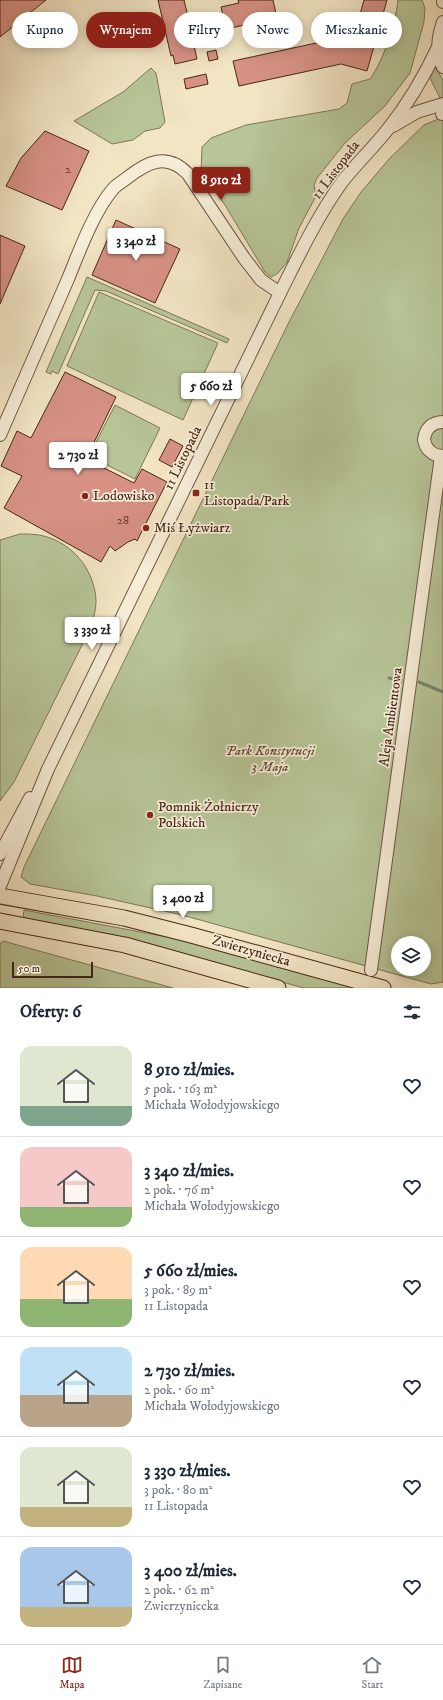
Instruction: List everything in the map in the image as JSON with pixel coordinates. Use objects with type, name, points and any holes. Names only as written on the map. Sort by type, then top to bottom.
[{"type":"main road","name":"Zwierzyniecka","points":[[0,896],[124,918],[383,988]]},
{"type":"main road","name":"Zwierzyniecka","points":[[0,921],[125,945],[278,988]]},
{"type":"street","points":[[443,22],[439,33],[438,47],[443,67]]},
{"type":"street","name":"11 Listopada","points":[[0,886],[48,768],[280,293],[328,203],[353,168],[387,130],[424,77],[438,47]]},
{"type":"street","name":"11 Listopada","points":[[387,130],[417,112],[443,111]]},
{"type":"street","points":[[0,434],[82,245],[106,199],[114,188],[142,166],[153,162],[163,161],[177,164],[188,174],[244,258],[261,280],[280,293]]},
{"type":"street","points":[[441,460],[430,451],[424,440],[428,428],[435,423],[443,422]]},
{"type":"street","name":"Aleja Ambientowa","points":[[371,970],[375,951],[441,460]]},
{"type":"street","name":"11 Listopada","points":[[0,854],[23,809],[48,768]]},
{"type":"green space","points":[[398,0],[422,0],[425,8],[424,22],[410,73],[385,106],[345,143],[317,178],[314,185],[316,196],[299,228],[287,262],[278,273],[271,277],[265,272],[225,205],[201,173],[202,147],[211,138],[246,125],[339,109],[347,103],[352,84],[370,79],[380,62],[385,48],[402,48],[402,12],[396,12]]},
{"type":"green space","points":[[435,67],[443,80],[443,98],[440,98],[430,78]]},
{"type":"green space","points":[[151,68],[156,73],[165,122],[160,128],[145,131],[133,140],[112,144],[74,121],[123,92]]},
{"type":"green space","name":"Park Konstytucji 3 Maja","points":[[443,117],[443,982],[431,984],[402,976],[431,976],[431,936],[391,936],[391,973],[182,915],[97,896],[30,884],[21,877],[24,867],[288,324],[343,219],[361,192],[390,158],[424,125]]},
{"type":"green space","points":[[87,277],[229,339],[227,343],[106,291],[95,290],[58,374],[52,371],[51,374],[46,372]]},
{"type":"green space","points":[[99,292],[218,343],[183,420],[67,366]]},
{"type":"green space","points":[[115,405],[160,428],[135,479],[89,456]]},
{"type":"green space","points":[[20,534],[39,535],[50,538],[59,542],[76,555],[88,571],[92,581],[95,591],[96,605],[94,617],[88,633],[14,782],[0,801],[0,540]]},
{"type":"green space","points":[[24,910],[199,943],[363,988],[304,988],[126,939],[23,918]]},
{"type":"green space","points":[[3,941],[173,988],[0,988],[0,944]]},
{"type":"building","points":[[0,0],[46,0],[31,12],[12,12],[12,27],[0,37]]},
{"type":"building","points":[[158,0],[184,0],[187,12],[174,12],[174,48],[195,48],[197,59],[175,64],[173,55],[171,56],[166,34],[166,12],[161,12]]},
{"type":"building","points":[[238,0],[273,0],[276,12],[242,12],[242,26],[234,27],[234,12],[222,12],[221,7],[239,3]]},
{"type":"building","points":[[364,0],[387,0],[384,12],[361,12]]},
{"type":"building","points":[[311,44],[311,48],[373,48],[367,71],[341,64],[239,86],[233,61],[293,48],[303,48],[303,46]]},
{"type":"building","points":[[216,50],[218,59],[209,61],[207,52]]},
{"type":"building","points":[[206,74],[208,84],[186,89],[184,79]]},
{"type":"building","points":[[45,131],[89,151],[62,210],[6,186],[21,158]]},
{"type":"building","points":[[116,220],[180,249],[155,303],[92,275]]},
{"type":"building","points":[[0,235],[25,246],[0,304]]},
{"type":"building","name":"Lodowisko","points":[[65,372],[116,397],[86,459],[134,483],[142,469],[167,482],[137,541],[135,539],[128,542],[115,551],[110,546],[101,562],[4,508],[22,476],[1,466],[17,431],[31,438]]},
{"type":"building","points":[[170,439],[183,446],[172,467],[159,460]]},
{"type":"waterway","points":[[389,678],[401,680]]},
{"type":"waterway","points":[[419,682],[443,692]]},
{"type":"place","name":"11 Listopada/Park","points":[[196,493]]},
{"type":"place","name":"Lodowisko","points":[[85,496]]},
{"type":"place","name":"Miś Łyżwiarz","points":[[146,528]]},
{"type":"place","name":"Pomnik Żołnierzy Polskich","points":[[150,815]]}]
